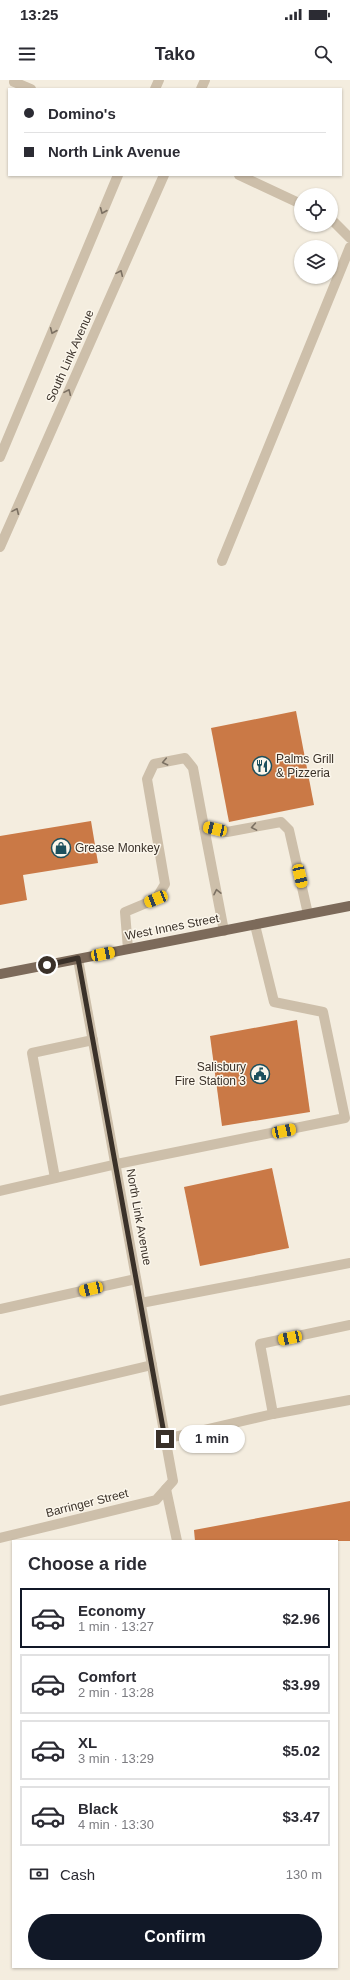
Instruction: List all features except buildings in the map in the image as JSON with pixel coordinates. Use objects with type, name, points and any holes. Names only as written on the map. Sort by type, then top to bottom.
[{"type":"main road","name":"West Innes Street","points":[[0,974],[350,906]]},
{"type":"street","points":[[14,82],[29,88]]},
{"type":"street","name":"South Link Avenue","points":[[0,457],[118,176]]},
{"type":"street","name":"South Link Avenue","points":[[0,547],[164,176]]},
{"type":"street","points":[[241,176],[294,201]]},
{"type":"street","points":[[338,226],[350,238]]},
{"type":"street","points":[[222,561],[350,247]]},
{"type":"street","points":[[128,949],[125,912],[156,899],[165,884],[147,779],[154,764],[185,758],[193,768],[224,930]]},
{"type":"street","points":[[204,827],[227,832],[281,822],[289,830],[308,914]]},
{"type":"street","points":[[0,1191],[117,1164],[345,1118],[323,1012],[274,1002],[255,925]]},
{"type":"street","name":"North Link Avenue","points":[[78,958],[117,1164],[136,1279],[173,1481]]},
{"type":"street","points":[[55,1178],[32,1053],[93,1040]]},
{"type":"street","points":[[141,1303],[350,1263]]},
{"type":"street","points":[[0,1309],[136,1279]]},
{"type":"street","points":[[273,1414],[260,1344],[350,1325]]},
{"type":"street","points":[[0,1401],[152,1365]]},
{"type":"street","points":[[165,1439],[273,1414],[350,1400]]},
{"type":"street","name":"Barringer Street","points":[[0,1538],[156,1500],[173,1481]]},
{"type":"street","points":[[166,1489],[177,1540]]},
{"type":"place","name":"Palms Grill & Pizzeria","points":[[262,766]]},
{"type":"place","name":"Grease Monkey","points":[[61,848]]},
{"type":"place","name":"Salisbury Fire Station 3","points":[[260,1074]]},
{"type":"route","points":[[47,965],[78,958],[117,1164],[165,1439]]}]
